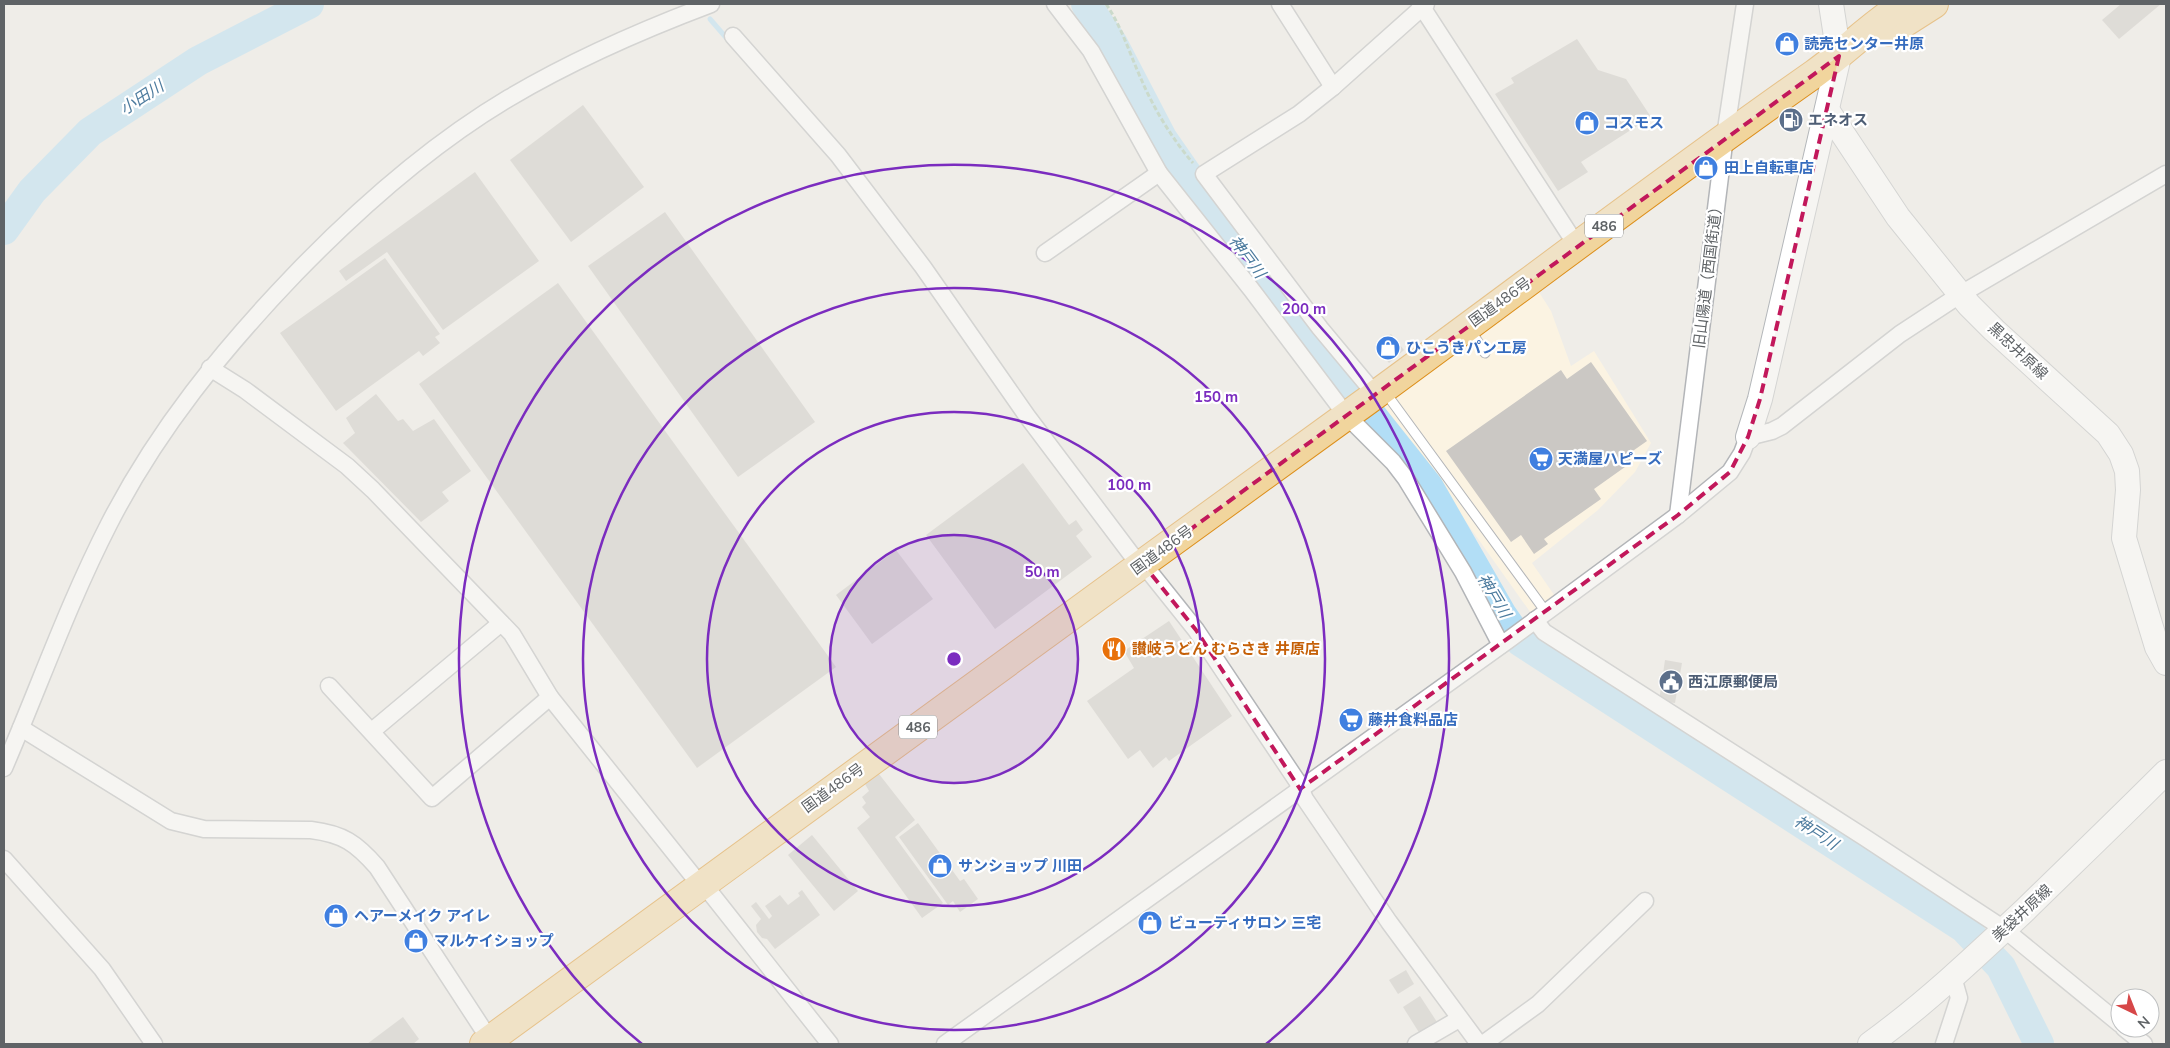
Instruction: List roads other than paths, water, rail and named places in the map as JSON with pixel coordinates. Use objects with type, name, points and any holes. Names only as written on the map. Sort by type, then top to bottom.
[{"type":"highway","name":"国道486号","points":[[487,1042],[700,884],[1143,564],[1725,136],[1839,56],[1860,35],[1904,4]]},
{"type":"highway","name":"国道486号","points":[[1839,56],[1866,46],[1934,4]]},
{"type":"main road","points":[[1748,437],[1760,399],[1839,56],[1831,4]]},
{"type":"main road","name":"黒忠井原線","points":[[1827,110],[1898,217],[1961,294],[1994,330],[2108,434],[2121,454],[2127,471],[2128,490],[2124,538],[2157,647],[2166,663]]},
{"type":"main road","name":"美袋井原線","points":[[1870,1044],[1953,977],[2166,772]]},
{"type":"street","points":[[4,768],[22,728],[65,615],[109,523],[180,407],[210,368],[277,293],[335,233],[442,143],[510,98],[558,72],[679,16],[711,4]]},
{"type":"street","points":[[1055,4],[1091,51],[1159,173],[1252,289],[1365,401]]},
{"type":"street","points":[[1280,4],[1333,87]]},
{"type":"street","name":"旧山陽道（西国街道）","points":[[1678,515],[1725,136],[1745,4]]},
{"type":"street","points":[[1504,643],[1406,478],[1393,462],[1365,401],[1320,328],[1204,174],[1299,114],[1333,87],[1422,5],[1576,246]]},
{"type":"street","points":[[733,36],[838,155],[924,267],[1027,416],[1132,554],[1143,564],[1196,630],[1298,781],[1300,790],[1389,922],[1479,1044]]},
{"type":"street","points":[[1045,253],[1159,173]]},
{"type":"street","points":[[945,1044],[1536,620],[1678,515],[1730,472],[1742,453],[1748,437],[1772,431],[1782,426],[1900,334],[1961,294],[2166,174]]},
{"type":"street","points":[[210,368],[245,390],[347,466],[373,490],[512,634],[550,697],[700,884],[709,891],[830,1044]]},
{"type":"street","points":[[1536,620],[1544,632],[1872,842],[2110,1017]]},
{"type":"street","points":[[372,731],[500,623]]},
{"type":"street","points":[[329,686],[432,798],[550,697]]},
{"type":"street","points":[[22,728],[171,821],[204,829],[311,830],[328,832],[348,839],[363,851],[377,867],[487,1042]]},
{"type":"street","points":[[4,859],[102,969],[154,1044]]},
{"type":"street","points":[[1483,1044],[1538,1004],[1645,901]]},
{"type":"street","points":[[1944,1044],[1959,998],[1953,977]]},
{"type":"street","points":[[1416,1044],[1459,1019]]},
{"type":"lane","points":[[1467,326],[1485,353]]},
{"type":"lane","points":[[1365,401],[1536,620]]},
{"type":"waterway","name":"小田川","points":[[4,230],[32,191],[90,132],[198,61],[309,4]]},
{"type":"waterway","name":"神戸川","points":[[1086,4],[1113,44],[1162,138],[1237,246],[1428,486],[1502,615],[1521,642],[1964,928],[2001,967],[2039,1044]]},
{"type":"waterway","points":[[710,19],[729,41]]},
{"type":"place","name":"読売センター井原","points":[[1787,44]]},
{"type":"place","name":"エネオス","points":[[1791,120]]},
{"type":"place","name":"コスモス","points":[[1587,123]]},
{"type":"place","name":"田上自転車店","points":[[1706,168]]},
{"type":"place","name":"ひこうきパン工房","points":[[1388,348]]},
{"type":"place","name":"天満屋ハピーズ","points":[[1541,459]]},
{"type":"place","name":"讃岐うどん むらさき 井原店","points":[[1114,649]]},
{"type":"place","name":"西江原郵便局","points":[[1671,682]]},
{"type":"place","name":"藤井食料品店","points":[[1351,720]]},
{"type":"place","name":"サンショップ 川田","points":[[940,866]]},
{"type":"place","name":"ヘアーメイク アイレ","points":[[336,916]]},
{"type":"place","name":"ビューティサロン 三宅","points":[[1150,923]]},
{"type":"place","name":"マルケイショップ","points":[[416,941]]}]
